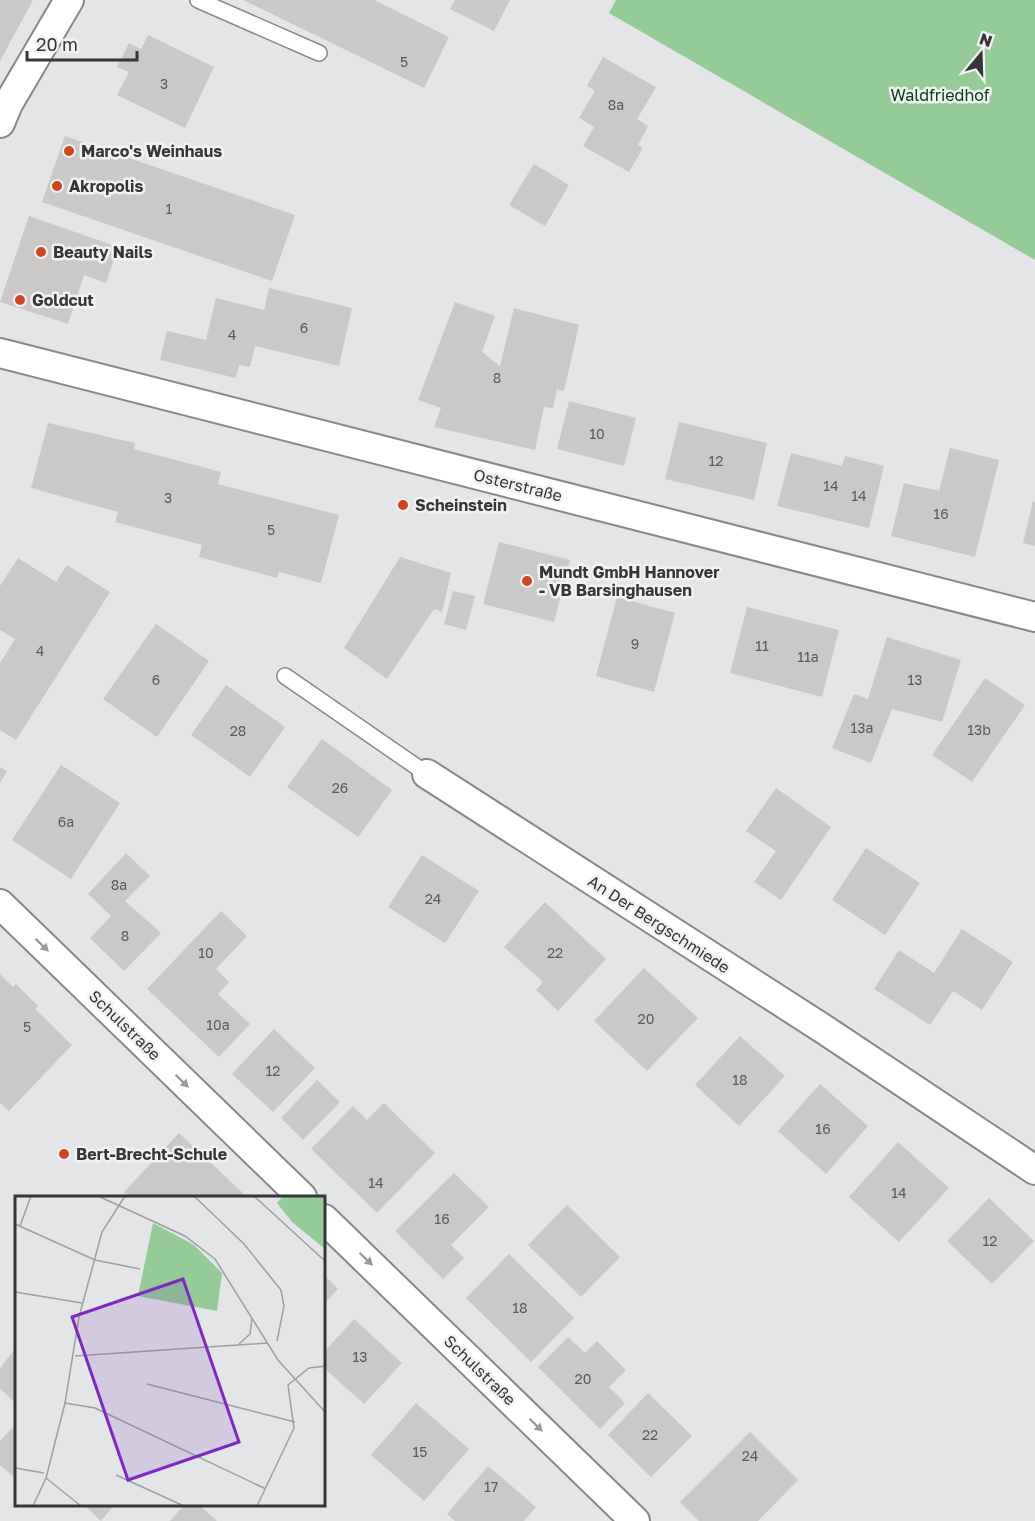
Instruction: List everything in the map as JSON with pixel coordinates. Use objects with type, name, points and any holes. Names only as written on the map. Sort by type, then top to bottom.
[{"type":"street","points":[[0,123],[8,104],[69,0]]},
{"type":"street","name":"Osterstraße","points":[[0,353],[1035,617]]},
{"type":"street","name":"An Der Bergschmiede","points":[[427,774],[815,1024],[1035,1170]]},
{"type":"street","name":"Schulstraße","points":[[0,904],[301,1196]]},
{"type":"street","name":"Schulstraße","points":[[326,1221],[635,1521]]},
{"type":"lane","points":[[198,0],[319,53]]},
{"type":"lane","name":"An Der Bergschmiede","points":[[285,676],[427,774]]},
{"type":"green space","name":"Waldfriedhof","points":[[616,0],[1035,0],[1035,260],[609,13]]},
{"type":"building","points":[[0,0],[33,0],[0,61]]},
{"type":"building","points":[[243,0],[374,0],[449,37],[424,88]]},
{"type":"building","points":[[455,0],[510,0],[494,31],[450,9]]},
{"type":"building","points":[[148,35],[214,67],[185,128],[117,95],[129,72],[117,67],[129,43],[141,49]]},
{"type":"building","points":[[603,57],[656,87],[637,119],[648,126],[638,145],[643,148],[629,172],[583,146],[594,127],[579,118],[595,91],[587,86]]},
{"type":"building","points":[[65,136],[295,215],[272,281],[42,202]]},
{"type":"building","points":[[534,164],[569,185],[545,226],[509,205]]},
{"type":"building","points":[[29,216],[118,247],[106,283],[84,275],[68,324],[0,302]]},
{"type":"building","points":[[269,288],[352,308],[339,366],[255,346],[250,367],[239,365],[236,378],[160,360],[167,331],[206,340],[216,298],[264,310]]},
{"type":"building","points":[[455,302],[495,316],[482,352],[500,366],[514,308],[579,325],[564,391],[557,389],[553,408],[544,407],[535,450],[434,427],[441,408],[418,400]]},
{"type":"building","points":[[569,401],[636,418],[624,466],[557,449]]},
{"type":"building","points":[[679,422],[767,443],[754,500],[665,479]]},
{"type":"building","points":[[48,423],[135,443],[134,449],[221,472],[218,484],[339,515],[321,583],[279,572],[277,578],[199,557],[202,545],[115,522],[118,512],[31,488]]},
{"type":"building","points":[[950,448],[999,460],[975,557],[891,536],[904,483],[939,491]]},
{"type":"building","points":[[791,453],[842,466],[845,456],[884,466],[869,528],[777,506]]},
{"type":"building","points":[[1033,501],[1035,502],[1035,546],[1023,543]]},
{"type":"building","points":[[499,542],[570,560],[554,622],[483,604]]},
{"type":"building","points":[[400,557],[451,573],[442,612],[434,609],[387,679],[344,648]]},
{"type":"building","points":[[18,558],[56,582],[67,565],[110,592],[16,740],[0,730],[0,663],[15,639],[0,630],[0,586]]},
{"type":"building","points":[[453,591],[475,596],[466,630],[444,624]]},
{"type":"building","points":[[617,597],[675,613],[654,692],[596,676]]},
{"type":"building","points":[[747,607],[839,630],[822,697],[730,673]]},
{"type":"building","points":[[156,624],[209,661],[157,737],[103,699]]},
{"type":"building","points":[[887,637],[961,660],[942,722],[892,709],[871,763],[832,748],[854,694],[868,699]]},
{"type":"building","points":[[985,678],[1025,705],[972,782],[932,755]]},
{"type":"building","points":[[226,685],[285,727],[250,777],[191,735]]},
{"type":"building","points":[[322,739],[392,790],[358,837],[287,787]]},
{"type":"building","points":[[61,765],[120,803],[71,879],[12,840]]},
{"type":"building","points":[[0,767],[7,771],[0,783]]},
{"type":"building","points":[[776,788],[831,827],[781,900],[754,882],[776,851],[746,831]]},
{"type":"building","points":[[866,848],[920,883],[885,935],[832,900]]},
{"type":"building","points":[[126,853],[150,876],[125,901],[161,933],[124,971],[90,938],[111,916],[88,894]]},
{"type":"building","points":[[422,855],[479,891],[445,943],[388,907]]},
{"type":"building","points":[[545,902],[606,959],[558,1011],[536,990],[543,982],[504,947]]},
{"type":"building","points":[[221,911],[247,936],[216,969],[229,982],[218,994],[250,1024],[219,1057],[147,989]]},
{"type":"building","points":[[962,929],[1013,962],[982,1010],[953,991],[930,1025],[874,989],[899,950],[934,973]]},
{"type":"building","points":[[644,968],[698,1018],[647,1071],[594,1021]]},
{"type":"building","points":[[0,974],[13,987],[16,984],[38,1006],[35,1009],[72,1045],[9,1111],[0,1103]]},
{"type":"building","points":[[274,1029],[315,1068],[273,1112],[232,1074]]},
{"type":"building","points":[[740,1036],[785,1076],[739,1126],[695,1085]]},
{"type":"building","points":[[317,1080],[340,1102],[303,1140],[281,1118]]},
{"type":"building","points":[[820,1084],[868,1126],[826,1174],[778,1131]]},
{"type":"building","points":[[384,1103],[435,1153],[377,1213],[311,1149],[353,1106],[367,1120]]},
{"type":"building","points":[[179,1133],[246,1196],[128,1196],[124,1192]]},
{"type":"building","points":[[898,1142],[949,1188],[899,1242],[849,1197]]},
{"type":"building","points":[[454,1173],[489,1207],[451,1245],[464,1258],[443,1279],[395,1231]]},
{"type":"building","points":[[989,1198],[1034,1241],[992,1284],[947,1241]]},
{"type":"building","points":[[567,1205],[620,1257],[581,1297],[528,1245]]},
{"type":"building","points":[[509,1254],[574,1318],[531,1362],[466,1298]]},
{"type":"building","points":[[326,1277],[338,1289],[326,1302]]},
{"type":"building","points":[[354,1319],[402,1363],[364,1404],[326,1370],[326,1350]]},
{"type":"building","points":[[568,1337],[585,1353],[597,1341],[626,1370],[609,1387],[625,1403],[600,1429],[538,1367]]},
{"type":"building","points":[[15,1349],[15,1402],[0,1389],[0,1368]]},
{"type":"building","points":[[648,1393],[692,1436],[651,1477],[608,1435]]},
{"type":"building","points":[[416,1403],[469,1449],[424,1501],[371,1455]]},
{"type":"building","points":[[12,1428],[15,1431],[15,1478],[0,1465],[0,1441]]},
{"type":"building","points":[[750,1432],[798,1480],[758,1521],[699,1521],[680,1502]]},
{"type":"building","points":[[488,1466],[536,1507],[524,1521],[455,1521],[447,1514]]},
{"type":"building","points":[[85,1506],[113,1506],[101,1521]]},
{"type":"building","points":[[183,1506],[200,1506],[217,1521],[170,1521]]},
{"type":"place","name":"Marco's Weinhaus","points":[[69,151]]},
{"type":"place","name":"Akropolis","points":[[57,186]]},
{"type":"place","name":"Beauty Nails","points":[[41,252]]},
{"type":"place","name":"Goldcut","points":[[20,300]]},
{"type":"place","name":"Scheinstein","points":[[403,505]]},
{"type":"place","name":"Mundt GmbH Hannover - VB Barsinghausen","points":[[527,581]]},
{"type":"place","name":"Bert-Brecht-Schule","points":[[64,1154]]}]
